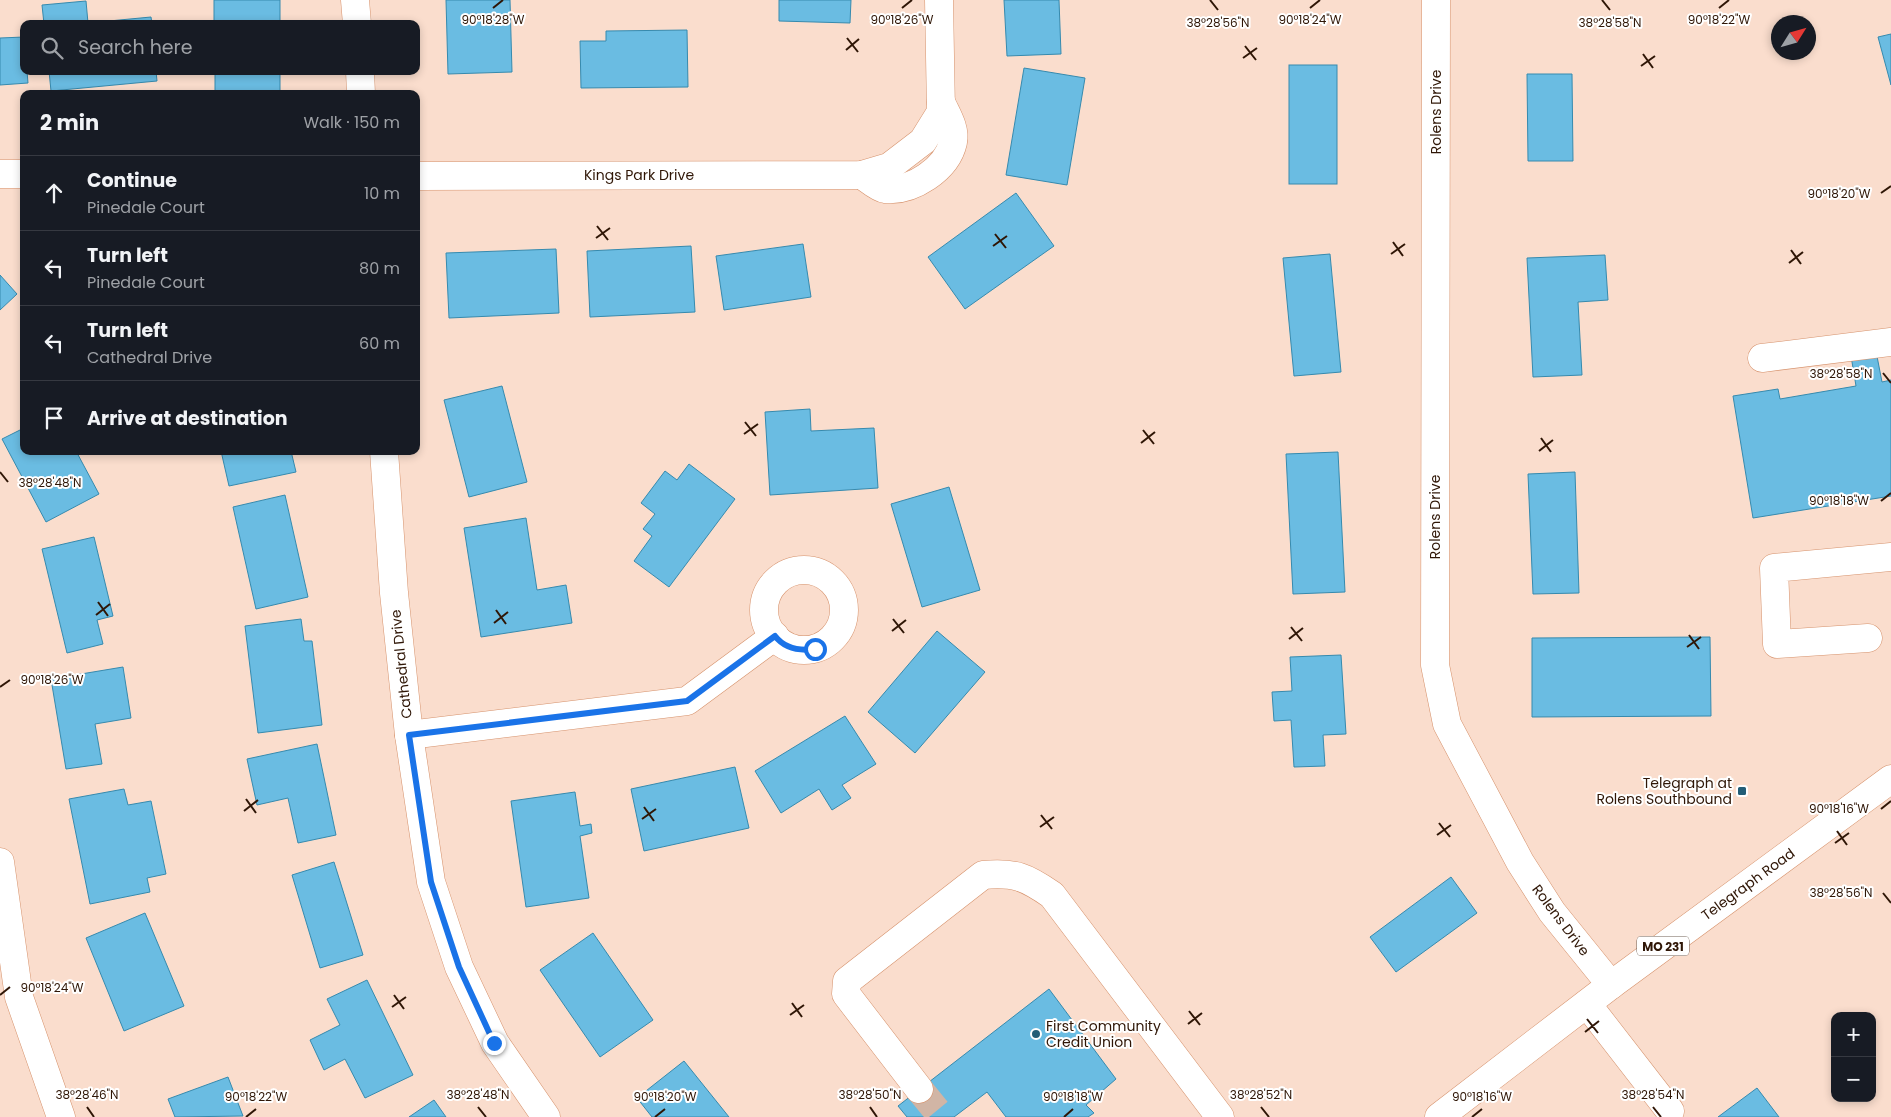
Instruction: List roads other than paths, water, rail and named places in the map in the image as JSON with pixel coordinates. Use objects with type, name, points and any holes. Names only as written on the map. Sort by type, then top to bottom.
[{"type":"street","points":[[355,0],[357,20]]},
{"type":"street","name":"Kings Park Drive","points":[[420,176],[862,175],[889,167],[922,141],[941,112],[939,0]]},
{"type":"street","name":"Rolens Drive","points":[[1436,0],[1435,665],[1448,724],[1520,862],[1552,912],[1611,985]]},
{"type":"street","points":[[360,75],[361,90]]},
{"type":"street","points":[[0,174],[20,174]]},
{"type":"street","points":[[1762,358],[1891,342]]},
{"type":"street","name":"Cathedral Drive","points":[[384,455],[394,593],[409,735],[431,882],[459,967],[494,1043],[546,1117]]},
{"type":"street","points":[[1868,638],[1777,644],[1774,568],[1891,557]]},
{"type":"street","points":[[409,735],[687,701],[775,636]]},
{"type":"street","name":"Telegraph Road","points":[[1439,1117],[1611,985],[1891,780]]},
{"type":"street","points":[[0,862],[19,997],[61,1117]]},
{"type":"street","points":[[919,1089],[846,994],[847,981],[983,875],[1004,873],[1030,880],[1052,895],[1220,1117]]},
{"type":"street","points":[[1587,1004],[1670,1111]]},
{"type":"tunnel","points":[[919,1089],[942,1117]]},
{"type":"place","name":"Telegraph at Rolens Southbound","points":[[1742,791]]},
{"type":"place","name":"First Community Credit Union","points":[[1036,1034]]}]
